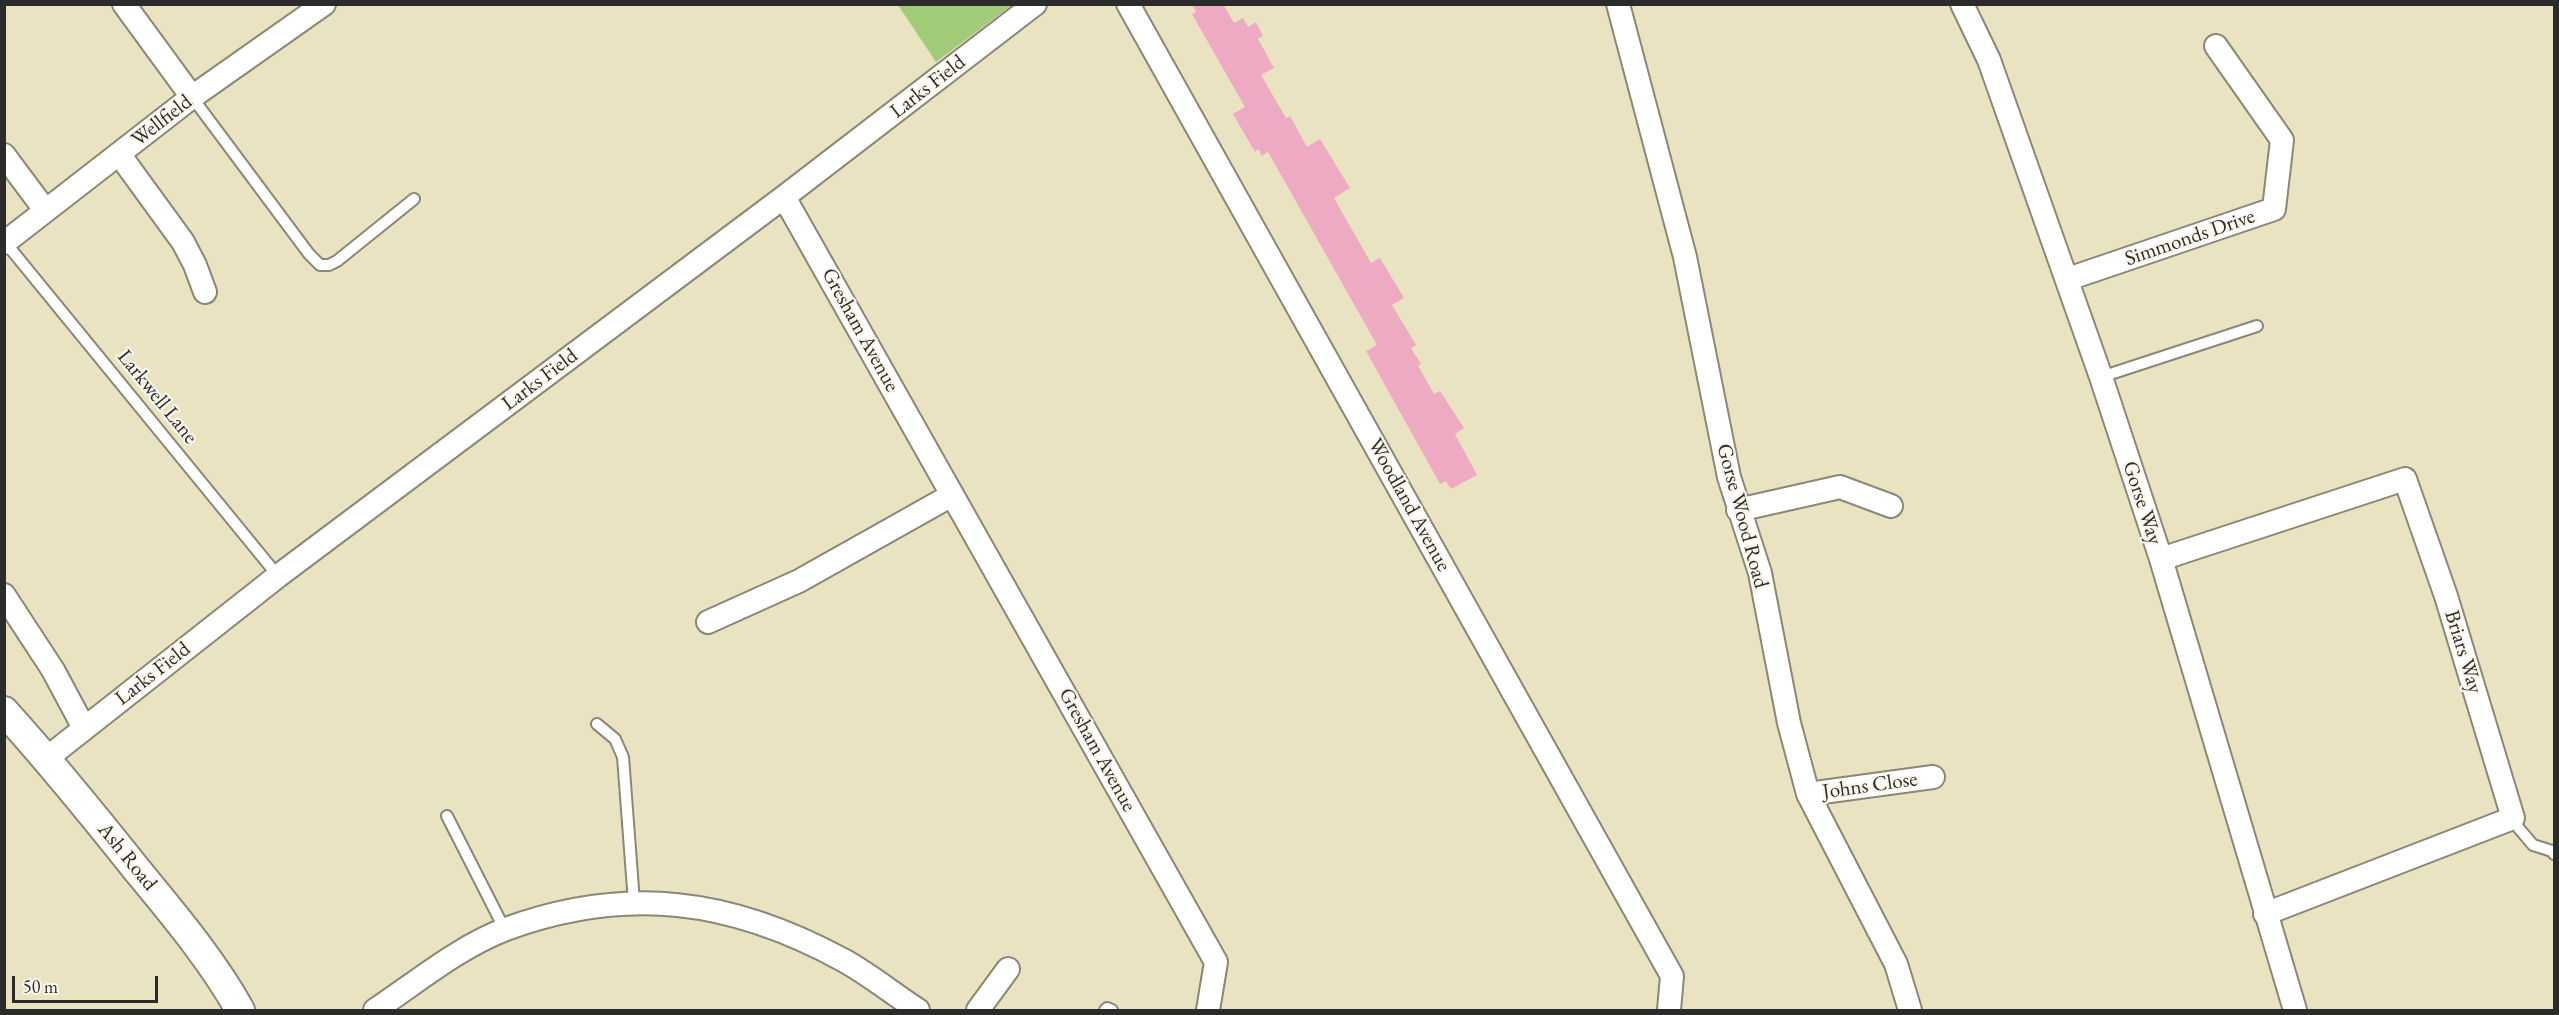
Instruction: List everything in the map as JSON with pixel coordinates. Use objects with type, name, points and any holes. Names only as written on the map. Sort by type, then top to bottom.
[{"type":"street","points":[[124,4],[192,97]]},
{"type":"street","name":"Wellfield","points":[[5,242],[300,11],[324,4]]},
{"type":"street","name":"Larks Field","points":[[47,758],[278,576],[784,197],[1035,4]]},
{"type":"street","name":"Woodland Avenue","points":[[1128,4],[1672,976],[1669,1011]]},
{"type":"street","name":"Gorse Wood Road","points":[[1618,4],[1684,257],[1729,477],[1760,573],[1789,723],[1808,794],[1896,964],[1910,1011]]},
{"type":"street","name":"Gorse Way","points":[[1962,4],[1989,60],[2101,377],[2161,560],[2295,1011]]},
{"type":"street","name":"Simmonds Drive","points":[[2068,279],[2274,209],[2282,140],[2216,46]]},
{"type":"street","points":[[119,154],[191,254],[205,292]]},
{"type":"street","points":[[4,155],[45,210]]},
{"type":"street","name":"Gresham Avenue","points":[[784,197],[1216,962],[1208,1011]]},
{"type":"street","name":"Briars Way","points":[[2161,560],[2406,479],[2446,596],[2513,818],[2511,819]]},
{"type":"street","points":[[1738,510],[1840,487],[1891,506]]},
{"type":"street","points":[[708,622],[799,581],[952,495]]},
{"type":"street","points":[[4,595],[53,670],[84,728]]},
{"type":"street","name":"Ash Road","points":[[4,711],[47,758],[176,918],[226,985],[240,1011]]},
{"type":"street","name":"Johns Close","points":[[1808,794],[1933,777]]},
{"type":"street","points":[[2265,914],[2511,819]]},
{"type":"street","points":[[375,1011],[451,958],[505,930],[567,912],[634,902],[697,905],[768,924],[844,960],[918,1011]]},
{"type":"street","points":[[978,1011],[1008,969]]},
{"type":"lane","points":[[192,97],[309,254],[320,265],[329,265],[337,261],[414,199]]},
{"type":"lane","name":"Larkwell Lane","points":[[5,242],[278,576]]},
{"type":"lane","points":[[2101,377],[2258,326]]},
{"type":"lane","points":[[597,724],[615,739],[623,757],[634,902]]},
{"type":"lane","points":[[447,816],[505,930]]},
{"type":"lane","points":[[2511,819],[2533,845],[2552,851],[2554,854]]},
{"type":"lane","points":[[1105,1011],[1107,1008],[1112,1011]]},
{"type":"green space","points":[[898,5],[1012,5],[936,62]]},
{"type":"building","points":[[1192,4],[1223,4],[1234,23],[1243,18],[1248,27],[1256,22],[1263,36],[1258,39],[1274,68],[1261,75],[1286,118],[1290,116],[1307,147],[1320,139],[1350,188],[1334,198],[1371,263],[1380,258],[1404,298],[1392,305],[1416,345],[1411,348],[1434,394],[1440,391],[1464,428],[1455,434],[1477,475],[1451,489],[1446,481],[1440,484],[1366,351],[1377,345],[1268,152],[1262,156],[1258,149],[1255,152],[1233,114],[1245,107],[1192,14],[1196,12]]}]
